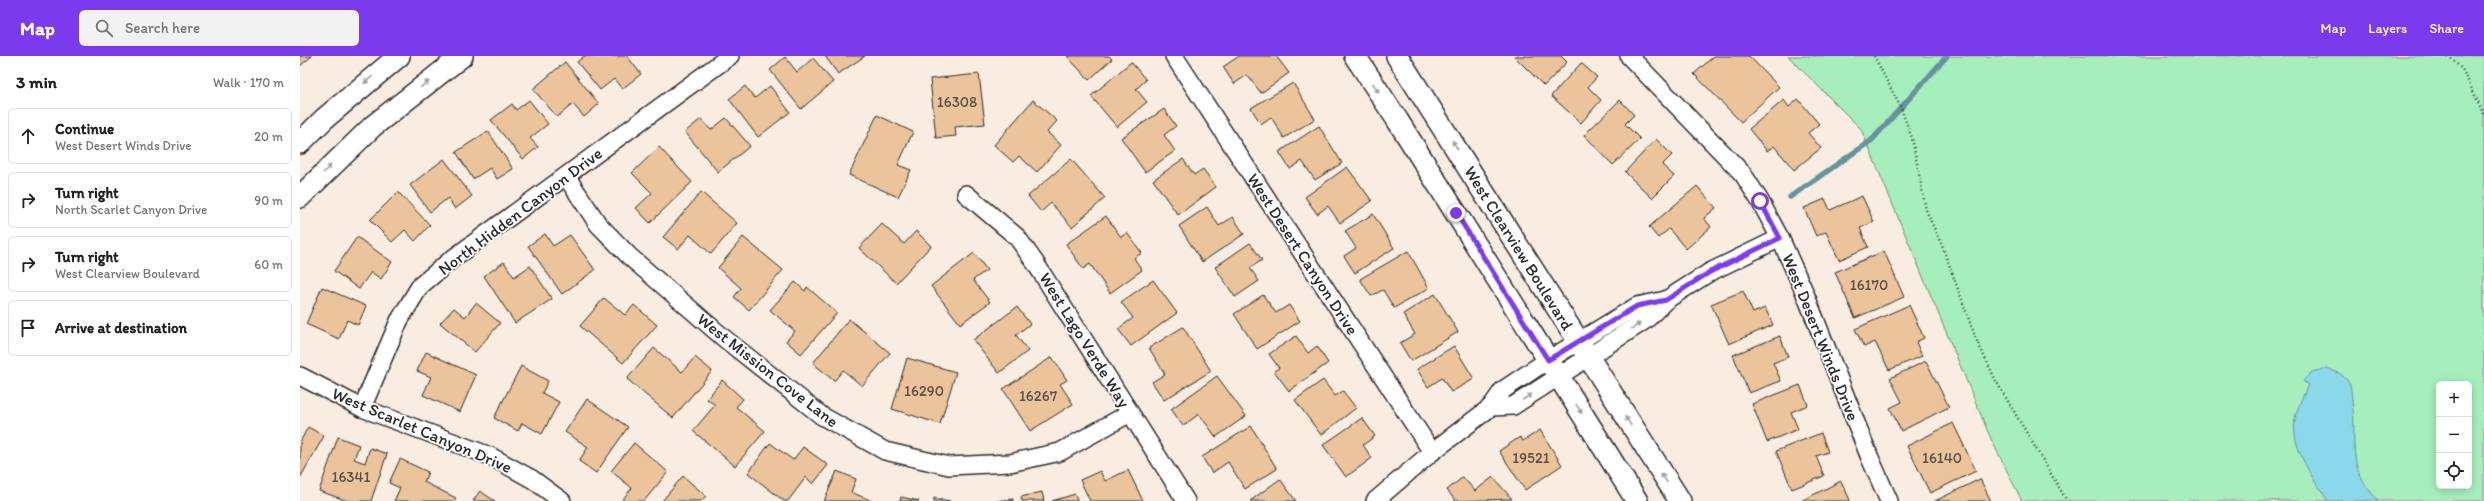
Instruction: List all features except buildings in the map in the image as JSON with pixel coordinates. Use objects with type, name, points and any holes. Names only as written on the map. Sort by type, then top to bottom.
[{"type":"street","points":[[300,143],[324,119],[399,56]]},
{"type":"street","points":[[300,196],[373,126],[462,56]]},
{"type":"street","name":"North Hidden Canyon Drive","points":[[362,408],[399,321],[420,286],[452,259],[730,56]]},
{"type":"street","name":"West Desert Canyon Drive","points":[[1174,56],[1432,452]]},
{"type":"street","name":"West Clearview Boulevard","points":[[1355,56],[1398,121],[1637,501]]},
{"type":"street","name":"West Clearview Boulevard","points":[[1396,56],[1680,501]]},
{"type":"street","name":"West Desert Winds Drive","points":[[1629,56],[1743,174],[1780,238],[1889,501]]},
{"type":"street","name":"West Mission Cove Lane","points":[[566,176],[598,224],[629,256],[725,339],[822,416],[885,451],[949,466],[1010,463],[1060,452],[1130,413]]},
{"type":"street","name":"West Lago Verde Way","points":[[966,194],[1017,237],[1036,264],[1186,501]]},
{"type":"street","points":[[1375,501],[1432,452],[1491,407],[1503,390],[1553,368],[1582,349],[1647,319],[1666,300],[1710,272],[1780,238]]},
{"type":"street","name":"West Scarlet Canyon Drive","points":[[300,376],[362,408],[490,456],[532,478],[562,501]]},
{"type":"path","points":[[1874,56],[1901,108],[1912,138],[1926,210],[1943,248],[1976,340],[1996,381],[2067,501]]},
{"type":"path","points":[[2448,56],[2462,69],[2484,114]]},
{"type":"green space","points":[[1788,56],[2484,56],[2484,501],[2022,501],[1991,439],[1861,129]]},
{"type":"water","points":[[2327,368],[2342,375],[2350,385],[2357,465],[2361,477],[2368,489],[2379,501],[2328,501],[2309,471],[2298,449],[2294,426],[2297,410],[2308,385],[2303,381],[2312,372]]},
{"type":"waterway","points":[[1790,197],[1872,140],[1947,56]]},
{"type":"route","points":[[1456,213],[1548,360],[1637,306],[1666,300],[1710,272],[1780,238],[1760,201]]}]
